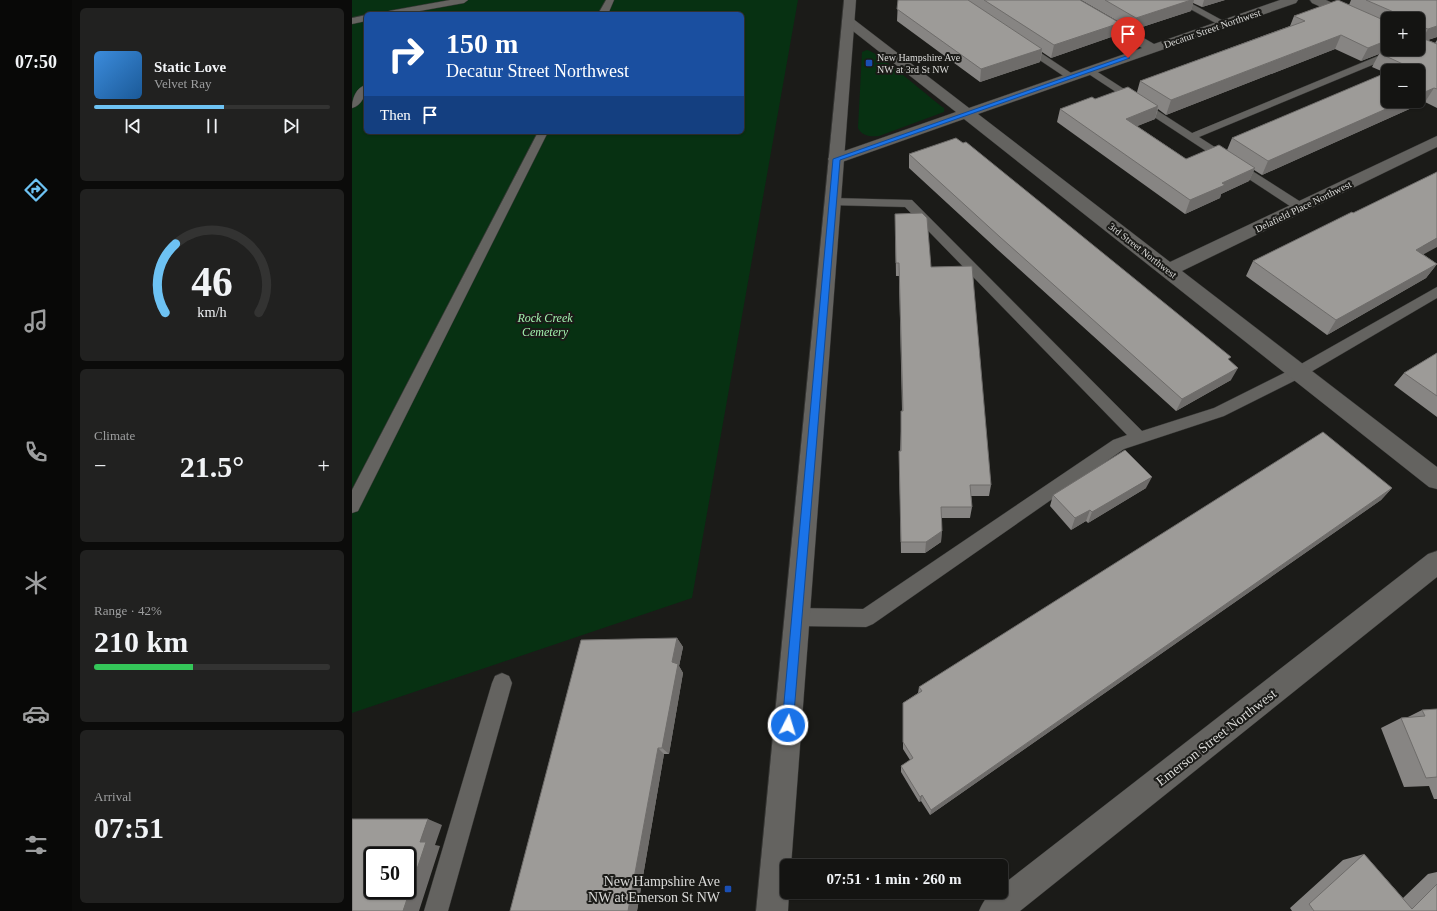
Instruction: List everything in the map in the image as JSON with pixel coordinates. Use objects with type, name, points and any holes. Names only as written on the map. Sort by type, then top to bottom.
[{"type":"street","points":[[1068,0],[1153,49]]},
{"type":"street","name":"Decatur Street Northwest","points":[[836,159],[1292,0]]},
{"type":"street","points":[[1316,0],[1381,30]]},
{"type":"street","points":[[772,911],[849,10]]},
{"type":"street","name":"3rd Street Northwest","points":[[849,10],[968,114],[1437,480]]},
{"type":"street","name":"Delafield Place Northwest","points":[[1169,270],[1437,141]]},
{"type":"street","name":"Emerson Street Northwest","points":[[995,911],[1437,562]]},
{"type":"lane","points":[[400,12],[464,0]]},
{"type":"lane","points":[[604,12],[610,0]]},
{"type":"lane","points":[[1178,0],[1224,24]]},
{"type":"lane","points":[[429,12],[434,6]]},
{"type":"lane","points":[[352,21],[364,18]]},
{"type":"lane","points":[[1013,38],[1072,77]]},
{"type":"lane","points":[[1193,136],[1386,56]]},
{"type":"lane","points":[[1090,71],[1193,136],[1300,207]]},
{"type":"lane","points":[[353,103],[364,90]]},
{"type":"lane","points":[[353,103],[364,102]]},
{"type":"lane","points":[[352,506],[542,134]]},
{"type":"lane","points":[[833,202],[908,203],[1138,437]]},
{"type":"lane","points":[[797,617],[866,618],[1119,444],[1219,412],[1299,372],[1437,292]]},
{"type":"lane","points":[[436,911],[502,682]]},
{"type":"green space","name":"Rock Creek Cemetery","points":[[352,0],[798,0],[692,598],[352,713]]},
{"type":"green space","points":[[867,50],[873,52],[881,58],[944,108],[944,112],[879,136],[869,136],[862,133],[858,128],[862,52]]},
{"type":"building","points":[[898,0],[968,0],[1042,49],[981,69],[897,9]]},
{"type":"building","points":[[984,0],[1080,0],[1120,23],[1054,45]]},
{"type":"building","points":[[1105,0],[1191,0],[1136,18]]},
{"type":"building","points":[[1338,0],[1381,19],[1381,43],[1368,48],[1341,35],[1171,100],[1140,81],[1305,21],[1294,16]]},
{"type":"building","points":[[1366,0],[1437,0],[1437,26],[1428,29],[1425,28],[1425,12],[1394,12]]},
{"type":"building","points":[[1425,39],[1437,44],[1437,89],[1434,88],[1425,92],[1425,64],[1403,64],[1386,56],[1425,56]]},
{"type":"building","points":[[1381,75],[1381,108],[1388,108],[1268,161],[1232,138]]},
{"type":"building","points":[[1128,87],[1158,106],[1126,119],[1186,159],[1219,145],[1255,168],[1222,183],[1225,185],[1190,200],[1060,109],[1092,97],[1095,99]]},
{"type":"building","points":[[956,138],[963,143],[966,142],[1231,357],[1228,359],[1238,368],[1182,399],[909,154]]},
{"type":"building","points":[[1437,172],[1437,238],[1416,250],[1437,264],[1336,320],[1253,261],[1352,212],[1353,213]]},
{"type":"building","points":[[922,213],[927,218],[931,267],[972,266],[991,485],[970,485],[972,507],[941,507],[942,531],[926,542],[901,542],[899,451],[901,451],[901,411],[903,411],[899,263],[896,263],[895,214]]},
{"type":"building","points":[[1437,353],[1437,396],[1404,373]]},
{"type":"building","points":[[1323,432],[1392,488],[931,810],[922,795],[920,797],[901,766],[913,758],[903,742],[903,703],[922,691],[919,687]]},
{"type":"building","points":[[1125,450],[1152,477],[1092,512],[1090,510],[1075,518],[1053,495]]},
{"type":"building","points":[[677,638],[672,662],[678,664],[662,748],[658,748],[628,911],[510,911],[581,640]]},
{"type":"building","points":[[1437,709],[1437,777],[1426,778],[1401,718],[1425,716],[1422,710]]},
{"type":"building","points":[[352,819],[428,819],[420,842],[426,842],[416,872],[416,847],[364,847],[364,899],[407,899],[403,911],[352,911]]},
{"type":"building","points":[[1364,854],[1412,909],[1437,884],[1437,911],[1314,911],[1309,904]]},
{"type":"place","name":"New Hampshire Ave NW at 3rd St NW","points":[[869,63]]},
{"type":"place","name":"New Hampshire Ave NW at Emerson St NW","points":[[728,889]]},
{"type":"route","points":[[788,725],[836,159],[1128,58]]}]
